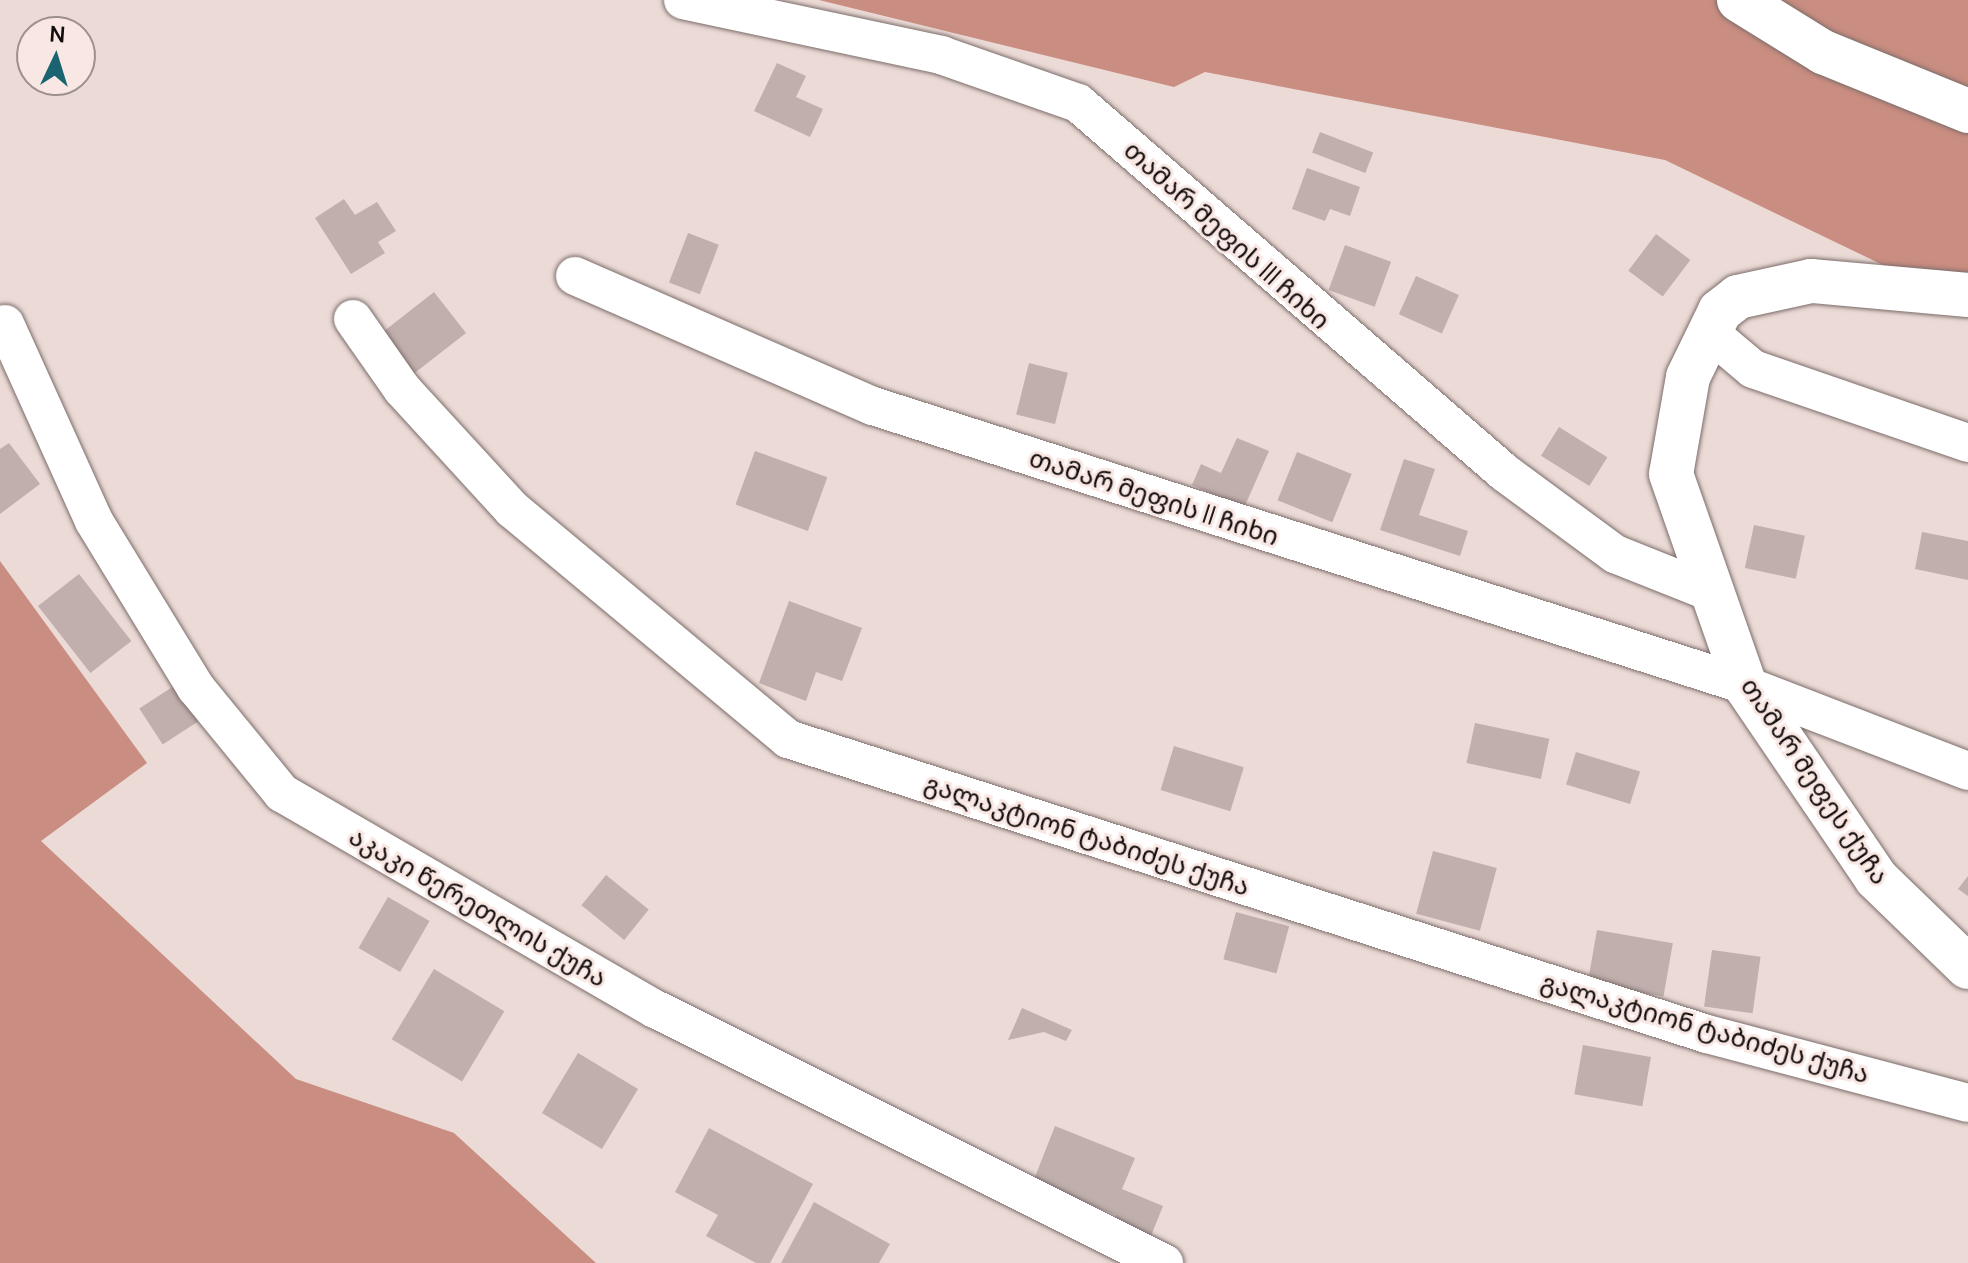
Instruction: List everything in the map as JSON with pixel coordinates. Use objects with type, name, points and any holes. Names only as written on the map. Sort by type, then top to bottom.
[{"type":"street","name":"თამარ მეფის III ჩიხი","points":[[683,0],[941,55],[1078,103],[1505,473],[1615,554],[1713,593]]},
{"type":"street","points":[[1739,0],[1823,52],[1968,111]]},
{"type":"street","name":"თამარ მეფის II ჩიხი","points":[[575,276],[873,406],[1745,685],[1968,771]]},
{"type":"street","name":"თამარ მეფეს ქუჩა","points":[[1968,295],[1811,281],[1738,297],[1709,332],[1688,377],[1671,474],[1745,685],[1876,878],[1968,967]]},
{"type":"street","name":"გალაკტიონ ტაბიძეს ქუჩა","points":[[353,319],[402,389],[512,509],[788,739],[1707,1034],[1968,1103]]},
{"type":"street","name":"აკაკი წერეთლის ქუჩა","points":[[5,324],[94,521],[196,688],[282,793],[655,1009],[1164,1263]]},
{"type":"street","points":[[1709,332],[1753,369],[1968,443]]},
{"type":"shaded area","points":[[819,0],[1968,0],[1968,306],[1665,160],[1205,72],[1174,87]]},
{"type":"shaded area","points":[[0,561],[147,763],[41,841],[296,1079],[454,1133],[596,1263],[0,1263]]},
{"type":"building","points":[[777,63],[806,76],[796,97],[823,109],[810,137],[754,111]]},
{"type":"building","points":[[1320,132],[1373,152],[1365,173],[1312,153]]},
{"type":"building","points":[[1307,168],[1360,187],[1350,216],[1330,209],[1325,221],[1292,209]]},
{"type":"building","points":[[344,199],[355,215],[377,202],[396,231],[378,242],[385,253],[351,274],[315,218]]},
{"type":"building","points":[[688,233],[719,245],[700,294],[669,282]]},
{"type":"building","points":[[1656,234],[1690,260],[1663,297],[1628,271]]},
{"type":"building","points":[[1345,245],[1391,262],[1375,307],[1329,290]]},
{"type":"building","points":[[1416,276],[1459,295],[1442,333],[1399,314]]},
{"type":"building","points":[[434,292],[466,333],[414,374],[382,333]]},
{"type":"building","points":[[1029,363],[1068,373],[1055,424],[1016,414]]},
{"type":"building","points":[[1559,427],[1607,457],[1589,486],[1541,456]]},
{"type":"building","points":[[1237,438],[1269,451],[1244,508],[1192,485],[1201,464],[1221,473]]},
{"type":"building","points":[[9,443],[40,484],[0,514],[0,449]]},
{"type":"building","points":[[755,451],[827,477],[808,531],[736,505]]},
{"type":"building","points":[[1297,452],[1352,474],[1332,522],[1278,500]]},
{"type":"building","points":[[1404,459],[1435,469],[1419,515],[1468,531],[1460,556],[1380,530]]},
{"type":"building","points":[[1754,525],[1805,536],[1796,579],[1745,568]]},
{"type":"building","points":[[1922,532],[1968,541],[1968,580],[1915,569]]},
{"type":"building","points":[[79,574],[131,641],[90,673],[38,606]]},
{"type":"building","points":[[789,601],[862,628],[842,681],[816,672],[806,701],[759,683]]},
{"type":"building","points":[[177,684],[200,720],[163,745],[139,709]]},
{"type":"building","points":[[1475,723],[1549,739],[1541,779],[1466,763]]},
{"type":"building","points":[[1174,746],[1244,767],[1230,811],[1161,790]]},
{"type":"building","points":[[1576,752],[1640,772],[1630,804],[1566,785]]},
{"type":"building","points":[[1433,851],[1497,868],[1480,931],[1416,914]]},
{"type":"building","points":[[606,875],[649,910],[624,940],[581,905]]},
{"type":"building","points":[[1968,876],[1968,896],[1958,889]]},
{"type":"building","points":[[388,897],[430,921],[400,972],[358,948]]},
{"type":"building","points":[[1236,912],[1289,926],[1276,974],[1223,959]]},
{"type":"building","points":[[1597,930],[1673,943],[1663,997],[1588,983]]},
{"type":"building","points":[[1712,950],[1761,957],[1753,1013],[1704,1006]]},
{"type":"building","points":[[434,969],[504,1011],[462,1082],[392,1039]]},
{"type":"building","points":[[1022,1008],[1072,1030],[1066,1041],[1044,1032],[1008,1040]]},
{"type":"building","points":[[1583,1045],[1651,1057],[1642,1106],[1574,1094]]},
{"type":"building","points":[[578,1053],[638,1089],[602,1149],[542,1113]]},
{"type":"building","points":[[1055,1126],[1135,1158],[1122,1189],[1163,1206],[1149,1241],[1112,1226],[1116,1215],[1033,1182]]},
{"type":"building","points":[[709,1128],[813,1184],[770,1263],[756,1263],[706,1236],[718,1215],[675,1192]]},
{"type":"building","points":[[814,1202],[890,1244],[879,1263],[781,1263]]}]
